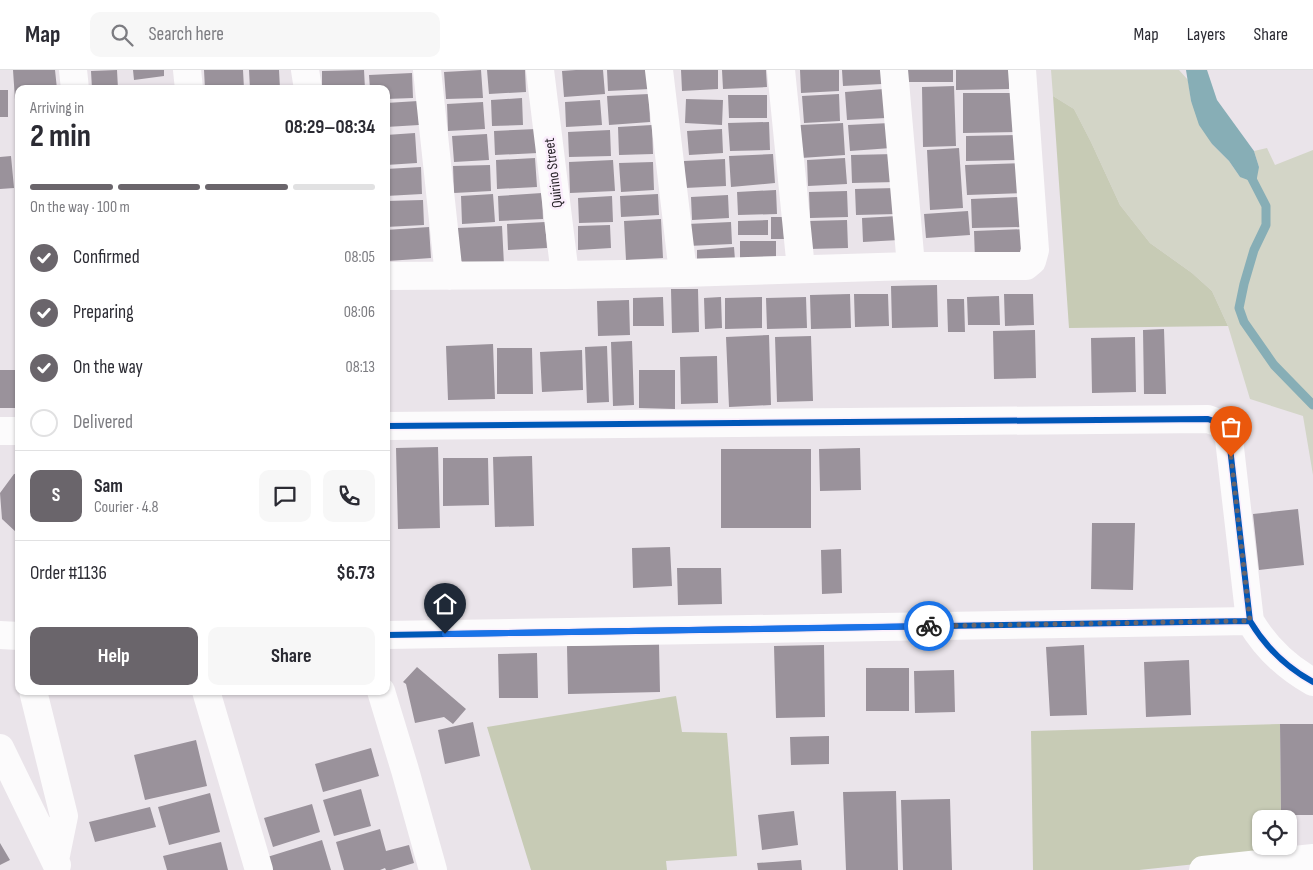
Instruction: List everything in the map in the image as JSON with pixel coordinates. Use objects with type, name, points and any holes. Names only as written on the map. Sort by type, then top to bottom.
[{"type":"street","points":[[73,70],[75,85]]},
{"type":"street","points":[[187,70],[189,85]]},
{"type":"street","points":[[305,70],[307,85]]},
{"type":"street","points":[[428,70],[448,276]]},
{"type":"street","name":"Quirino Street","points":[[540,70],[565,275]]},
{"type":"street","points":[[659,70],[683,273]]},
{"type":"street","points":[[781,70],[801,269]]},
{"type":"street","points":[[894,70],[911,266]]},
{"type":"street","points":[[390,276],[683,273],[911,266],[1026,266],[1032,261],[1035,250],[1022,70]]},
{"type":"street","points":[[390,426],[1208,420],[1224,424],[1229,439],[1250,621],[1260,639],[1272,651],[1292,669],[1313,682]]},
{"type":"street","points":[[0,431],[15,431]]},
{"type":"street","points":[[390,635],[1250,621]]},
{"type":"street","points":[[0,635],[15,636]]},
{"type":"street","points":[[34,695],[64,816],[57,865]]},
{"type":"street","points":[[207,695],[259,870]]},
{"type":"street","points":[[382,695],[433,870]]},
{"type":"street","points":[[0,748],[57,865]]},
{"type":"street","points":[[1203,870],[1313,858]]},
{"type":"shaded area","points":[[1051,70],[1179,70],[1188,80],[1191,101],[1212,144],[1229,161],[1240,177],[1259,167],[1254,151],[1267,148],[1275,165],[1313,150],[1313,475],[1303,416],[1250,399],[1228,326],[1212,291],[1192,273],[1150,243],[1120,205],[1074,109],[1053,96]]},
{"type":"green space","points":[[1053,96],[1074,109],[1120,205],[1150,243],[1192,273],[1212,291],[1228,326],[1069,328]]},
{"type":"green space","points":[[676,696],[682,732],[727,733],[737,856],[666,861],[667,870],[531,870],[487,727]]},
{"type":"green space","points":[[1280,724],[1281,810],[1252,810],[1252,855],[1281,855],[1139,870],[1033,870],[1031,731]]},
{"type":"water","points":[[1186,70],[1207,70],[1217,100],[1254,151],[1259,167],[1256,183],[1240,177],[1229,161],[1212,144],[1199,125],[1191,101]]},
{"type":"building","points":[[13,70],[55,70],[57,85],[15,85],[15,100]]},
{"type":"building","points":[[117,70],[118,85],[92,85],[91,71]]},
{"type":"building","points":[[133,70],[164,70],[164,76],[134,80]]},
{"type":"building","points":[[204,70],[243,70],[244,85],[205,85]]},
{"type":"building","points":[[249,70],[279,70],[280,85],[250,85]]},
{"type":"building","points":[[364,70],[365,85],[322,85],[322,71]]},
{"type":"building","points":[[481,70],[483,98],[446,99],[444,72]]},
{"type":"building","points":[[487,70],[525,70],[526,92],[489,94]]},
{"type":"building","points":[[603,70],[605,94],[564,97],[562,71]]},
{"type":"building","points":[[607,70],[649,70],[650,89],[608,91]]},
{"type":"building","points":[[681,70],[718,70],[718,89],[682,91]]},
{"type":"building","points":[[722,70],[766,70],[767,87],[723,89]]},
{"type":"building","points":[[800,70],[839,70],[839,91],[801,93]]},
{"type":"building","points":[[842,70],[881,70],[882,84],[843,86]]},
{"type":"building","points":[[907,70],[953,70],[953,82],[907,82]]},
{"type":"building","points":[[956,70],[1009,70],[1009,89],[956,90]]},
{"type":"building","points":[[412,73],[413,98],[390,99],[390,85],[370,85],[369,75]]},
{"type":"building","points":[[954,86],[956,146],[923,147],[922,87]]},
{"type":"building","points":[[884,89],[886,118],[847,120],[845,92]]},
{"type":"building","points":[[0,90],[8,90],[8,117],[0,117]]},
{"type":"building","points":[[963,93],[1016,93],[1017,132],[963,133]]},
{"type":"building","points":[[649,94],[650,122],[609,125],[607,96]]},
{"type":"building","points":[[839,94],[840,121],[804,123],[802,96]]},
{"type":"building","points":[[728,95],[767,95],[767,118],[729,118]]},
{"type":"building","points":[[522,98],[523,125],[492,126],[491,100]]},
{"type":"building","points":[[686,99],[723,100],[722,125],[685,123]]},
{"type":"building","points":[[600,100],[602,125],[566,127],[565,102]]},
{"type":"building","points":[[418,101],[419,125],[390,127],[390,103]]},
{"type":"building","points":[[483,102],[485,129],[448,131],[447,104]]},
{"type":"building","points":[[769,122],[770,150],[730,151],[728,123]]},
{"type":"building","points":[[843,123],[845,155],[801,158],[800,125]]},
{"type":"building","points":[[890,123],[891,148],[850,151],[848,125]]},
{"type":"building","points":[[652,125],[653,154],[619,155],[618,127]]},
{"type":"building","points":[[536,129],[538,153],[495,155],[494,131]]},
{"type":"building","points":[[722,129],[723,153],[689,155],[687,131]]},
{"type":"building","points":[[610,130],[611,156],[569,157],[568,132]]},
{"type":"building","points":[[415,133],[417,163],[390,165],[390,135]]},
{"type":"building","points":[[487,134],[489,160],[454,162],[452,136]]},
{"type":"building","points":[[1021,135],[1021,160],[966,161],[966,136]]},
{"type":"building","points":[[959,148],[963,208],[930,210],[927,150]]},
{"type":"building","points":[[773,154],[775,183],[731,187],[729,156]]},
{"type":"building","points":[[895,154],[896,182],[852,183],[851,155]]},
{"type":"building","points":[[11,156],[14,188],[0,189],[0,157]]},
{"type":"building","points":[[535,158],[537,187],[497,189],[496,160]]},
{"type":"building","points":[[845,158],[847,184],[808,186],[807,160]]},
{"type":"building","points":[[725,159],[726,186],[685,188],[684,161]]},
{"type":"building","points":[[613,160],[615,191],[570,193],[569,162]]},
{"type":"building","points":[[653,162],[654,190],[621,192],[619,163]]},
{"type":"building","points":[[1022,163],[1023,193],[967,195],[965,165]]},
{"type":"building","points":[[490,165],[491,191],[454,193],[453,166]]},
{"type":"building","points":[[421,167],[422,194],[390,196],[390,169]]},
{"type":"building","points":[[896,188],[897,214],[856,215],[855,189]]},
{"type":"building","points":[[776,190],[777,214],[738,215],[737,192]]},
{"type":"building","points":[[847,191],[848,217],[810,218],[809,192]]},
{"type":"building","points":[[542,193],[543,219],[499,221],[498,196]]},
{"type":"building","points":[[493,194],[495,222],[462,224],[461,196]]},
{"type":"building","points":[[658,194],[659,215],[621,217],[620,196]]},
{"type":"building","points":[[728,195],[729,218],[692,220],[691,197]]},
{"type":"building","points":[[612,196],[613,222],[579,223],[578,198]]},
{"type":"building","points":[[1021,197],[1023,227],[972,228],[971,199]]},
{"type":"building","points":[[423,200],[424,225],[390,227],[390,201]]},
{"type":"building","points":[[968,211],[970,235],[926,238],[924,214]]},
{"type":"building","points":[[898,216],[899,240],[863,242],[862,218]]},
{"type":"building","points":[[771,217],[783,217],[784,239],[771,239]]},
{"type":"building","points":[[661,219],[663,258],[626,260],[624,221]]},
{"type":"building","points":[[768,220],[768,235],[738,235],[738,221]]},
{"type":"building","points":[[847,220],[848,248],[809,249],[808,221]]},
{"type":"building","points":[[545,222],[547,248],[508,250],[507,224]]},
{"type":"building","points":[[731,222],[732,244],[688,246],[687,224]]},
{"type":"building","points":[[610,225],[611,248],[578,250],[578,226]]},
{"type":"building","points":[[502,226],[504,265],[459,267],[457,228]]},
{"type":"building","points":[[429,227],[431,258],[390,261],[390,230]]},
{"type":"building","points":[[1027,229],[1028,258],[975,260],[974,231]]},
{"type":"building","points":[[740,241],[776,241],[776,262],[740,262]]},
{"type":"building","points":[[734,247],[735,260],[697,263],[697,250]]},
{"type":"building","points":[[937,285],[938,327],[892,328],[891,286]]},
{"type":"building","points":[[671,289],[698,289],[699,332],[672,333]]},
{"type":"building","points":[[850,294],[851,328],[811,329],[810,295]]},
{"type":"building","points":[[854,294],[888,294],[889,326],[855,327]]},
{"type":"building","points":[[1004,294],[1033,294],[1034,325],[1005,326]]},
{"type":"building","points":[[999,296],[1000,325],[968,325],[967,297]]},
{"type":"building","points":[[663,297],[664,326],[633,326],[633,298]]},
{"type":"building","points":[[721,297],[722,328],[705,329],[704,298]]},
{"type":"building","points":[[762,297],[762,328],[725,329],[725,298]]},
{"type":"building","points":[[806,297],[807,328],[767,329],[766,298]]},
{"type":"building","points":[[947,299],[964,299],[965,332],[948,332]]},
{"type":"building","points":[[629,300],[630,335],[598,336],[597,301]]},
{"type":"building","points":[[1164,329],[1166,394],[1144,394],[1143,330]]},
{"type":"building","points":[[1035,330],[1036,378],[994,379],[993,331]]},
{"type":"building","points":[[769,335],[771,405],[729,407],[726,337]]},
{"type":"building","points":[[811,336],[813,401],[777,402],[775,337]]},
{"type":"building","points":[[1135,337],[1136,392],[1092,393],[1091,338]]},
{"type":"building","points":[[632,341],[634,405],[613,406],[611,342]]},
{"type":"building","points":[[493,344],[495,399],[448,400],[446,346]]},
{"type":"building","points":[[607,346],[609,402],[587,403],[585,347]]},
{"type":"building","points":[[497,348],[532,348],[533,394],[497,394]]},
{"type":"building","points":[[582,350],[583,390],[542,392],[540,352]]},
{"type":"building","points":[[717,356],[718,403],[681,404],[680,357]]},
{"type":"building","points":[[0,370],[15,370],[15,408],[0,408]]},
{"type":"building","points":[[639,370],[675,370],[675,409],[639,408]]},
{"type":"building","points":[[438,447],[440,528],[398,529],[396,448]]},
{"type":"building","points":[[860,448],[861,490],[820,491],[819,449]]},
{"type":"building","points":[[721,449],[811,449],[811,528],[721,528]]},
{"type":"building","points":[[532,456],[534,526],[495,527],[493,457]]},
{"type":"building","points":[[443,458],[488,458],[489,505],[443,506]]},
{"type":"building","points":[[14,474],[15,531],[2,519],[0,493]]},
{"type":"building","points":[[1298,509],[1304,565],[1259,570],[1253,514]]},
{"type":"building","points":[[1092,523],[1135,523],[1133,590],[1091,589]]},
{"type":"building","points":[[670,547],[672,586],[633,588],[632,548]]},
{"type":"building","points":[[841,549],[842,593],[822,594],[821,550]]},
{"type":"building","points":[[677,568],[721,568],[722,604],[678,605]]},
{"type":"building","points":[[659,644],[660,692],[568,694],[567,646]]},
{"type":"building","points":[[824,645],[825,717],[776,718],[774,646]]},
{"type":"building","points":[[1084,645],[1087,715],[1050,716],[1046,647]]},
{"type":"building","points":[[537,653],[538,698],[499,698],[498,654]]},
{"type":"building","points":[[1189,660],[1191,715],[1146,717],[1144,662]]},
{"type":"building","points":[[417,667],[466,709],[453,724],[444,717],[415,723],[406,684],[403,682]]},
{"type":"building","points":[[866,668],[909,668],[909,711],[866,711]]},
{"type":"building","points":[[954,670],[955,712],[915,713],[914,671]]},
{"type":"building","points":[[473,722],[480,756],[445,764],[438,730]]},
{"type":"building","points":[[1280,724],[1313,724],[1313,815],[1297,815],[1297,810],[1281,810]]},
{"type":"building","points":[[829,736],[829,764],[791,765],[790,737]]},
{"type":"building","points":[[196,740],[207,786],[145,800],[134,755]]},
{"type":"building","points":[[371,748],[379,776],[323,792],[315,764]]},
{"type":"building","points":[[361,789],[371,826],[334,836],[323,800]]},
{"type":"building","points":[[896,791],[898,870],[846,870],[843,792]]},
{"type":"building","points":[[210,793],[220,832],[169,845],[158,807]]},
{"type":"building","points":[[950,799],[952,870],[903,870],[901,800]]},
{"type":"building","points":[[312,804],[320,832],[273,847],[264,818]]},
{"type":"building","points":[[150,807],[156,827],[95,842],[89,822]]},
{"type":"building","points":[[794,811],[798,845],[762,850],[758,815]]},
{"type":"building","points":[[380,829],[386,851],[409,845],[414,863],[391,870],[386,870],[385,868],[380,870],[344,870],[336,842]]},
{"type":"building","points":[[322,840],[331,870],[268,870],[264,858]]},
{"type":"building","points":[[221,842],[228,870],[167,870],[163,856]]},
{"type":"building","points":[[0,843],[10,860],[0,865]]},
{"type":"building","points":[[801,860],[802,870],[758,870],[757,863]]},
{"type":"waterway","points":[[1250,175],[1266,206],[1266,225],[1254,250],[1239,308],[1244,322],[1274,365],[1313,405]]},
{"type":"cycle path","points":[[390,426],[1208,419],[1224,425],[1229,439],[1250,621],[1277,656],[1313,682]]},
{"type":"cycle path","points":[[390,635],[1250,621]]},
{"type":"way so far","points":[[929,626],[1250,621],[1231,457]]},
{"type":"route","points":[[445,634],[929,626]]}]
